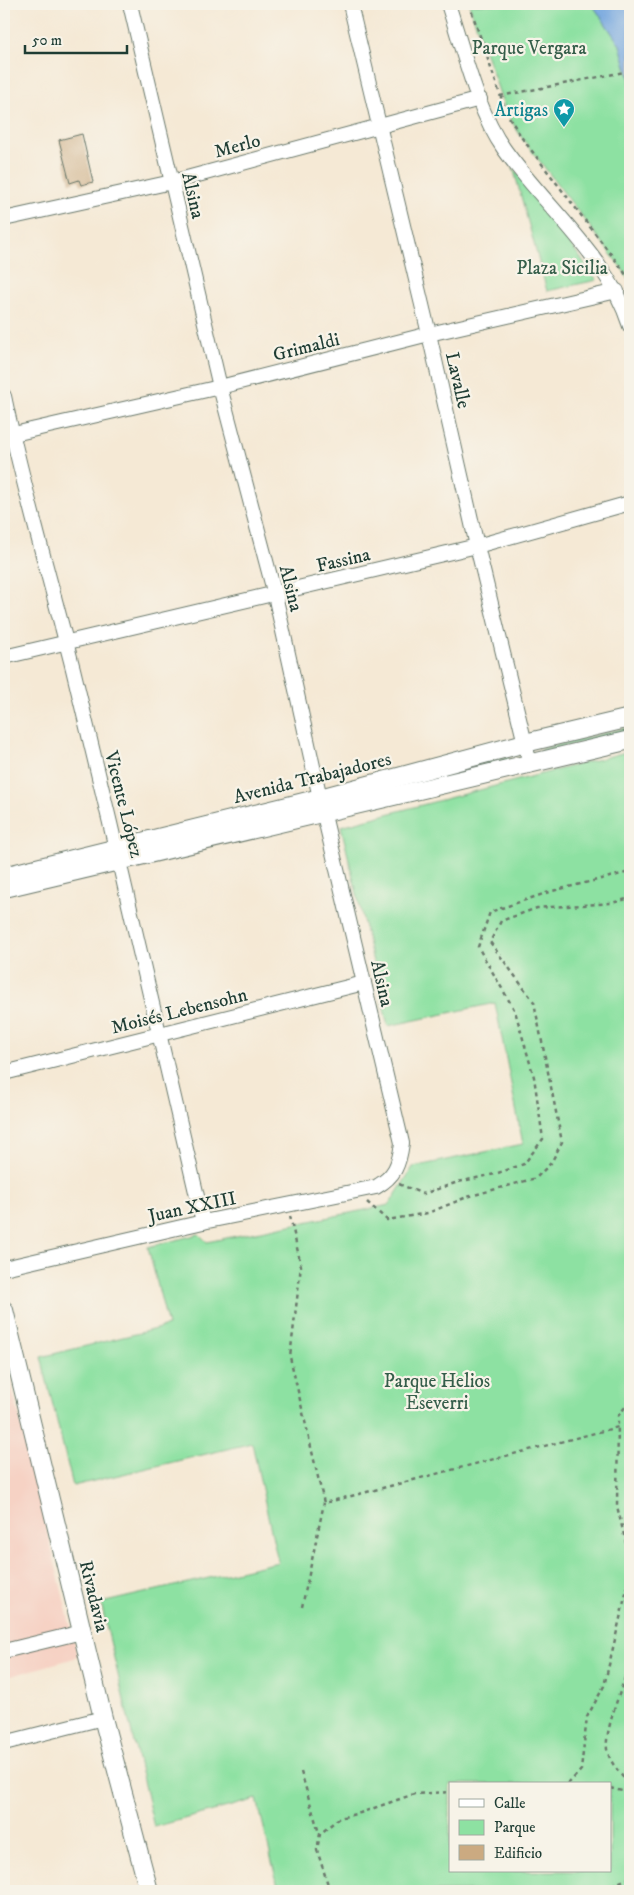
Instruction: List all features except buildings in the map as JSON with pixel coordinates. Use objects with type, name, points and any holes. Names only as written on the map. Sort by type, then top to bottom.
[{"type":"main road","name":"Avenida Trabajadores","points":[[322,806],[525,743],[630,718]]},
{"type":"main road","name":"Avenida Trabajadores","points":[[4,888],[118,855],[322,806],[530,764],[630,740]]},
{"type":"main road","name":"Avenida Trabajadores","points":[[4,876],[118,855]]},
{"type":"main road","name":"Rivadavia","points":[[4,1310],[6,1331],[103,1718],[149,1891]]},
{"type":"street","name":"Alsina","points":[[130,4],[220,386],[275,595],[322,806],[402,1143],[399,1163],[388,1180]]},
{"type":"street","name":"Lavalle","points":[[350,4],[429,334],[476,546],[530,764]]},
{"type":"street","points":[[448,4],[480,99],[503,148],[603,269],[617,292],[630,326]]},
{"type":"street","name":"Merlo","points":[[4,219],[172,182],[480,99]]},
{"type":"street","name":"Grimaldi","points":[[8,436],[429,334],[617,292]]},
{"type":"street","name":"Vicente López","points":[[4,396],[8,436],[66,642],[118,855],[203,1222]]},
{"type":"street","name":"Fassina","points":[[4,657],[275,595],[476,546],[630,503]]},
{"type":"street","name":"Moisés Lebensohn","points":[[4,1074],[364,983]]},
{"type":"street","name":"Juan XXIII","points":[[4,1268],[203,1222],[355,1192],[376,1187],[388,1180]]},
{"type":"street","points":[[4,1652],[82,1632]]},
{"type":"street","points":[[4,1743],[103,1718]]},
{"type":"path","points":[[469,4],[506,112],[522,138],[623,270],[630,282]]},
{"type":"path","points":[[500,96],[630,71]]},
{"type":"path","points":[[388,1180],[423,1194],[458,1182],[495,1174],[524,1164],[543,1139],[542,1130],[534,1078],[515,1011],[478,947],[490,912],[552,891],[630,872]]},
{"type":"path","points":[[355,1192],[387,1220],[428,1213],[467,1197],[536,1178],[551,1162],[562,1142],[534,1002],[490,942],[501,920],[537,908],[612,903],[630,898]]},
{"type":"path","points":[[288,1205],[301,1266],[290,1357],[324,1503],[302,1607]]},
{"type":"path","points":[[630,1401],[618,1416],[617,1506],[630,1560]]},
{"type":"path","points":[[324,1503],[618,1427]]},
{"type":"path","points":[[570,1782],[581,1770],[586,1716],[604,1686],[630,1576]]},
{"type":"path","points":[[630,1662],[608,1734],[606,1751],[615,1767],[630,1786]]},
{"type":"path","points":[[301,1772],[320,1834],[317,1850],[330,1891]]},
{"type":"path","points":[[612,1788],[630,1793]]},
{"type":"path","points":[[320,1834],[339,1818],[360,1813],[414,1794],[449,1792]]},
{"type":"path","points":[[597,1891],[630,1878]]},
{"type":"shaded area","points":[[4,1354],[78,1657],[4,1678]]},
{"type":"green space","name":"Parque Vergara","points":[[469,4],[592,4],[620,45],[630,80],[630,282],[623,270],[522,138],[506,112]]},
{"type":"green space","name":"Plaza Sicilia","points":[[513,167],[597,280],[547,291]]},
{"type":"green space","points":[[630,727],[630,731],[541,752],[541,749]]},
{"type":"green space","name":"Parque Helios Eseverri","points":[[630,751],[630,1891],[279,1891],[257,1799],[154,1827],[101,1603],[278,1562],[252,1443],[73,1486],[41,1357],[168,1326],[148,1247],[199,1234],[207,1242],[389,1205],[413,1167],[523,1144],[495,1003],[388,1026],[341,826]]},
{"type":"green space","points":[[508,757],[509,760],[344,800],[343,797]]},
{"type":"water","points":[[592,4],[630,4],[630,80],[620,45]]},
{"type":"place","name":"Artigas","points":[[564,128]]}]
